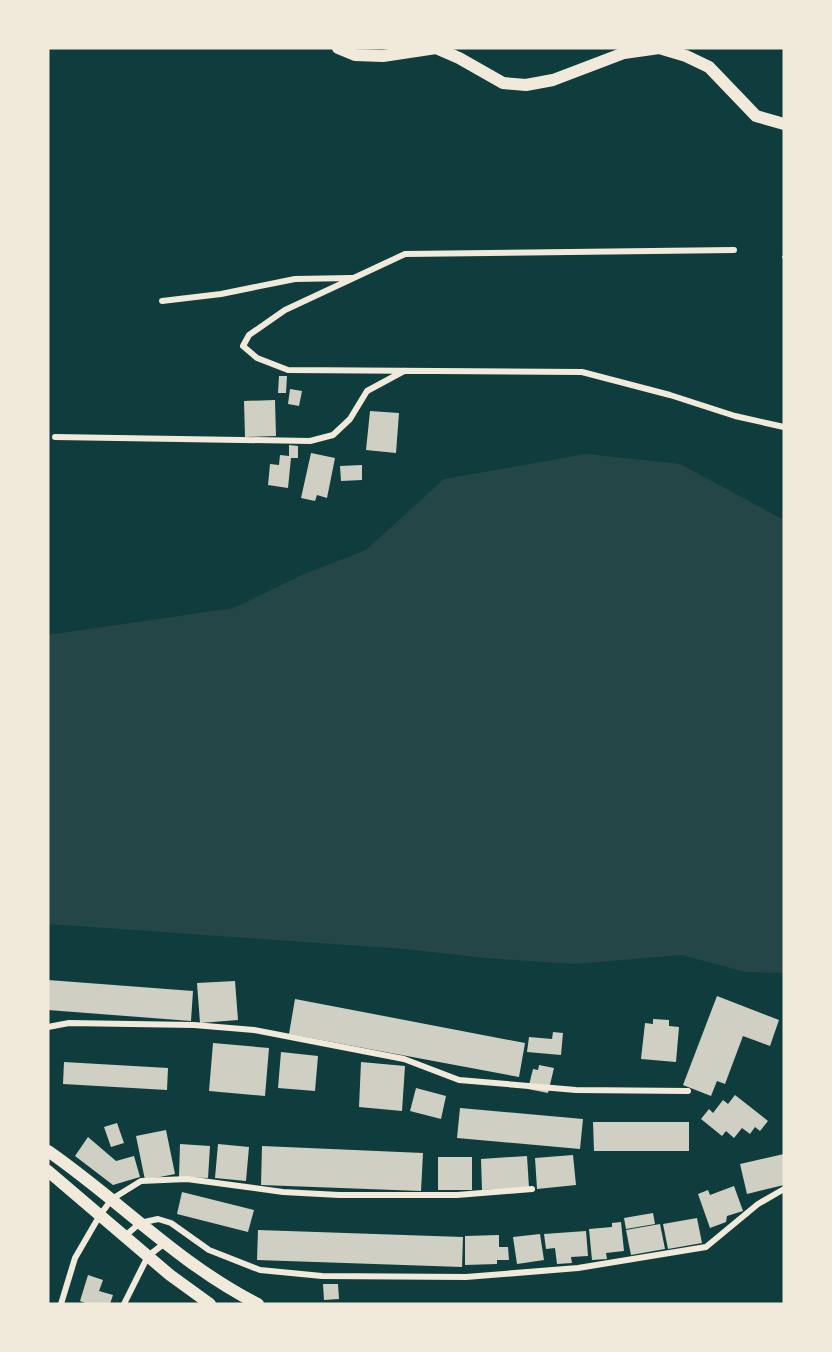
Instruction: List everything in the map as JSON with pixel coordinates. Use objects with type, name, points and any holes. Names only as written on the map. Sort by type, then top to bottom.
[{"type":"main road","points":[[338,48],[355,55],[383,56],[436,48],[503,83],[526,84],[553,80],[624,53],[659,48],[686,56],[709,67],[756,116],[784,124]]},
{"type":"main road","points":[[48,1151],[202,1270],[258,1304]]},
{"type":"main road","points":[[48,1172],[148,1256],[210,1304]]},
{"type":"street","points":[[734,250],[405,254],[285,310],[249,335],[243,346],[257,358],[288,370],[582,372],[784,428]]},
{"type":"street","points":[[162,301],[220,294],[295,279],[355,278]]},
{"type":"street","points":[[55,437],[310,441],[333,435],[350,419],[367,392],[404,370]]},
{"type":"street","points":[[48,1027],[80,1023],[194,1025],[254,1030],[404,1059],[459,1080],[576,1090],[688,1091]]},
{"type":"street","points":[[61,1304],[75,1258],[100,1215],[112,1199],[141,1181],[187,1179],[283,1192],[339,1195],[458,1195],[532,1189]]},
{"type":"street","points":[[125,1236],[140,1223],[158,1219],[171,1223],[209,1250],[260,1270],[322,1276],[466,1277],[578,1268],[706,1247],[758,1204],[784,1189]]},
{"type":"street","points":[[124,1304],[148,1256],[165,1243]]},
{"type":"shaded area","points":[[586,454],[680,464],[784,520],[784,973],[745,972],[682,955],[574,964],[485,958],[405,949],[48,924],[48,635],[234,608],[304,574],[366,550],[444,479]]},
{"type":"building","points":[[279,376],[287,376],[286,393],[278,393]]},
{"type":"building","points":[[290,389],[302,391],[299,406],[288,404]]},
{"type":"building","points":[[275,400],[276,436],[245,437],[244,401]]},
{"type":"building","points":[[370,411],[399,413],[396,453],[366,450]]},
{"type":"building","points":[[289,445],[298,446],[298,458],[291,458],[288,488],[268,485],[270,464],[279,465],[280,455],[289,456]]},
{"type":"building","points":[[311,453],[335,458],[327,498],[317,495],[315,501],[301,498]]},
{"type":"building","points":[[362,465],[362,480],[341,481],[340,466]]},
{"type":"building","points":[[48,980],[193,991],[191,1021],[48,1010]]},
{"type":"building","points":[[235,981],[238,1020],[200,1023],[197,983]]},
{"type":"building","points":[[717,996],[779,1020],[770,1046],[743,1036],[725,1084],[717,1081],[711,1096],[683,1085]]},
{"type":"building","points":[[295,999],[525,1043],[519,1077],[289,1034]]},
{"type":"building","points":[[653,1019],[669,1020],[669,1026],[679,1027],[676,1062],[641,1059],[645,1023],[653,1024]]},
{"type":"building","points":[[553,1032],[563,1033],[561,1055],[527,1052],[529,1037],[552,1039]]},
{"type":"building","points":[[213,1043],[269,1048],[265,1096],[209,1091]]},
{"type":"building","points":[[281,1052],[318,1056],[315,1091],[278,1088]]},
{"type":"building","points":[[64,1062],[168,1068],[167,1090],[63,1084]]},
{"type":"building","points":[[361,1062],[405,1066],[402,1111],[359,1107]]},
{"type":"building","points":[[539,1065],[554,1068],[548,1093],[528,1089],[533,1069],[538,1070]]},
{"type":"building","points":[[416,1088],[446,1096],[441,1119],[410,1111]]},
{"type":"building","points":[[735,1095],[768,1121],[760,1131],[755,1127],[750,1134],[742,1128],[734,1138],[726,1131],[722,1136],[701,1119],[709,1109],[713,1113],[723,1100],[728,1104]]},
{"type":"building","points":[[460,1108],[583,1119],[580,1149],[457,1138]]},
{"type":"building","points":[[593,1122],[689,1122],[689,1151],[594,1151]]},
{"type":"building","points":[[117,1123],[124,1143],[111,1147],[104,1127]]},
{"type":"building","points":[[166,1130],[175,1174],[145,1180],[136,1136]]},
{"type":"building","points":[[88,1137],[116,1161],[134,1156],[140,1177],[113,1185],[75,1156]]},
{"type":"building","points":[[180,1144],[210,1146],[208,1178],[179,1177]]},
{"type":"building","points":[[218,1144],[249,1147],[246,1181],[215,1178]]},
{"type":"building","points":[[262,1146],[423,1153],[421,1191],[261,1185]]},
{"type":"building","points":[[784,1154],[784,1185],[747,1194],[740,1164]]},
{"type":"building","points":[[573,1155],[576,1185],[537,1189],[535,1158]]},
{"type":"building","points":[[527,1156],[529,1188],[482,1190],[481,1159]]},
{"type":"building","points":[[438,1157],[472,1157],[472,1190],[438,1190]]},
{"type":"building","points":[[734,1186],[743,1211],[727,1216],[726,1222],[710,1228],[698,1194],[708,1190],[710,1195]]},
{"type":"building","points":[[182,1192],[254,1210],[248,1232],[177,1214]]},
{"type":"building","points":[[653,1213],[655,1224],[626,1229],[624,1218]]},
{"type":"building","points":[[697,1218],[702,1243],[668,1249],[663,1224]]},
{"type":"building","points":[[621,1222],[624,1251],[606,1253],[607,1259],[592,1260],[589,1229],[612,1227],[612,1223]]},
{"type":"building","points":[[660,1224],[665,1249],[631,1255],[626,1230]]},
{"type":"building","points":[[258,1230],[463,1237],[462,1267],[257,1260]]},
{"type":"building","points":[[586,1231],[588,1256],[571,1257],[572,1263],[557,1264],[555,1248],[546,1249],[544,1234]]},
{"type":"building","points":[[540,1234],[544,1260],[517,1264],[513,1237]]},
{"type":"building","points":[[499,1235],[499,1247],[508,1247],[509,1260],[497,1260],[497,1264],[465,1265],[465,1236]]},
{"type":"building","points":[[88,1275],[103,1280],[99,1291],[113,1295],[110,1304],[88,1304],[80,1301]]},
{"type":"building","points":[[323,1284],[338,1284],[339,1299],[324,1300]]}]
